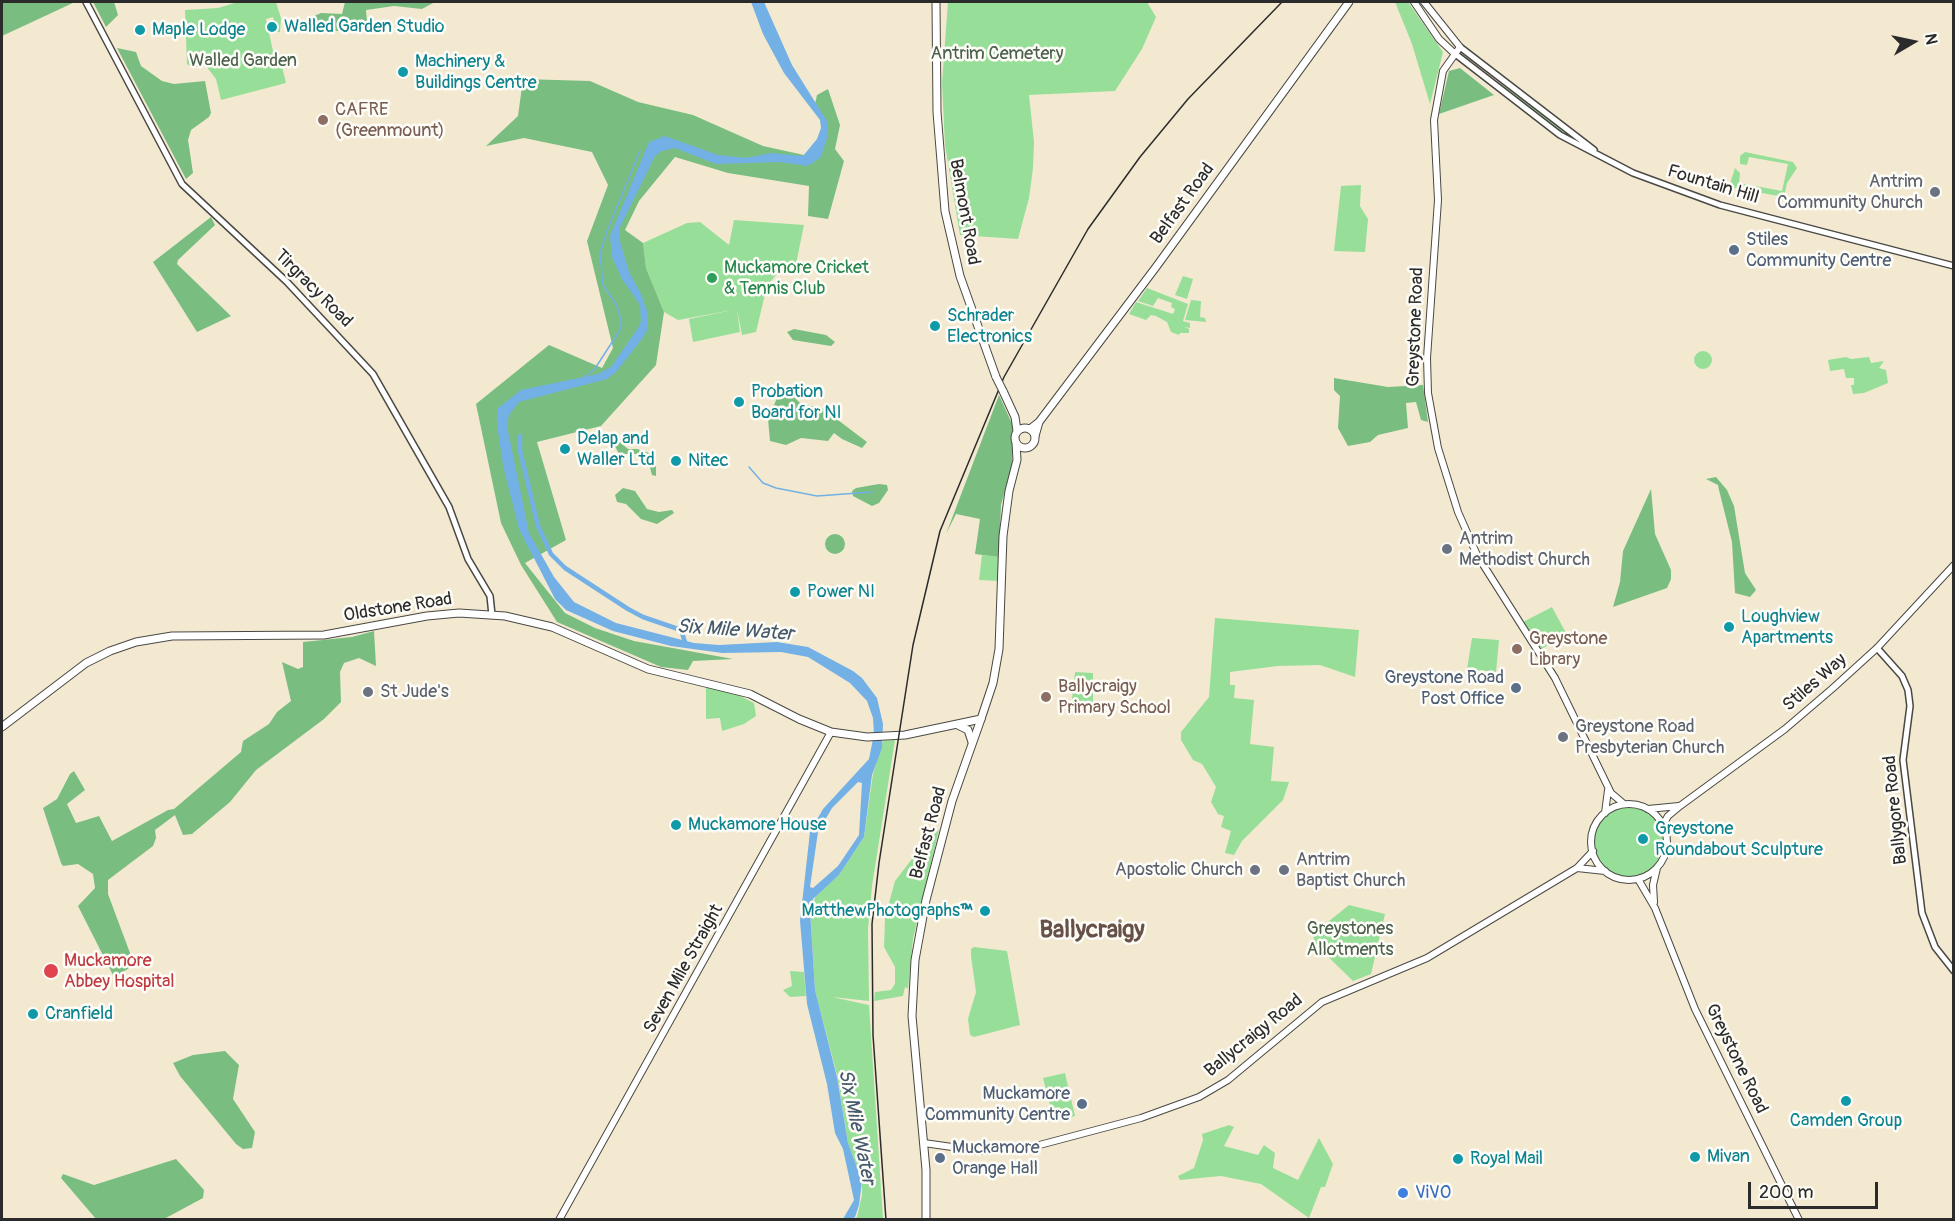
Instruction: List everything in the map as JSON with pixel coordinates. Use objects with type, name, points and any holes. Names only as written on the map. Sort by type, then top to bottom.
[{"type":"main road","name":"Belmont Road","points":[[936,2],[937,112],[945,211],[960,276],[996,377],[1015,417],[1017,431]]},
{"type":"main road","name":"Belfast Road","points":[[1035,436],[1040,422],[1349,2]]},
{"type":"main road","name":"Fountain Hill","points":[[1414,2],[1439,39],[1454,53]]},
{"type":"main road","name":"Fountain Hill","points":[[1424,2],[1460,47]]},
{"type":"main road","name":"Greystone Road","points":[[1460,47],[1443,71],[1434,120],[1438,182],[1427,358],[1428,393],[1438,448],[1458,512],[1477,555],[1555,678],[1608,787],[1618,802],[1624,804]]},
{"type":"main road","name":"Belmont Road","points":[[1015,417],[1029,428]]},
{"type":"main road","name":"Belfast Road","points":[[1029,428],[1040,422]]},
{"type":"main road","points":[[1029,428],[1035,436],[1035,442],[1028,448],[1022,448],[1016,443],[1017,431],[1029,428]]},
{"type":"main road","name":"Belfast Road","points":[[926,1220],[924,1143],[912,1016],[915,960],[926,900],[952,801],[993,683],[999,649],[1004,516],[1017,460],[1016,443]]},
{"type":"main road","name":"Belfast Road","points":[[1017,460],[1028,448]]},
{"type":"main road","name":"Stiles Way","points":[[1663,825],[1668,816],[1680,806],[1785,729],[1877,648],[1953,565]]},
{"type":"main road","name":"Oldstone Road","points":[[2,727],[86,663],[116,648],[148,639],[172,636],[324,635],[427,616],[459,613],[492,615],[552,627],[622,660],[662,674],[739,690],[831,732],[867,737],[891,736],[927,732],[981,719]]},
{"type":"main road","points":[[956,725],[968,730],[972,742]]},
{"type":"main road","name":"Seven Mile Straight","points":[[559,1220],[831,732]]},
{"type":"main road","points":[[1605,872],[1593,851],[1592,833],[1605,813],[1608,787]]},
{"type":"main road","points":[[1605,813],[1624,804],[1648,809],[1680,806]]},
{"type":"main road","points":[[1577,868],[1605,872],[1623,879],[1638,879],[1657,867],[1666,852],[1666,833],[1663,825],[1648,809]]},
{"type":"main road","name":"Ballycraigy Road","points":[[924,1143],[980,1151],[1023,1148],[1052,1143],[1187,1102],[1228,1080],[1322,1002],[1427,958],[1577,868],[1593,851]]},
{"type":"main road","name":"Greystone Road","points":[[1655,908],[1653,885],[1657,867]]},
{"type":"main road","name":"Greystone Road","points":[[1638,879],[1655,908],[1695,1009],[1799,1220]]},
{"type":"street","name":"Tirgracy Road","points":[[86,2],[182,184],[287,282],[374,374],[449,507],[468,559],[490,596],[492,615]]},
{"type":"street","name":"Fountain Hill","points":[[1460,47],[1606,159]]},
{"type":"street","name":"Fountain Hill","points":[[1454,53],[1560,135],[1666,188],[1953,266]]},
{"type":"street","name":"Ballygore Road","points":[[1877,648],[1902,676],[1908,690],[1910,706],[1903,760],[1922,913],[1935,947],[1953,971]]},
{"type":"green space","points":[[2,2],[75,2],[2,36]]},
{"type":"green space","points":[[93,2],[114,2],[118,15],[106,27]]},
{"type":"green space","name":"Walled Garden","points":[[238,2],[276,2],[281,18],[280,32],[277,32],[273,17],[266,19],[273,51],[278,50],[286,83],[221,100],[216,79],[206,66],[192,67],[187,64],[185,10],[218,8]]},
{"type":"green space","points":[[345,2],[435,2],[422,9],[394,6],[366,10],[367,22],[358,30],[309,32],[308,24],[312,17],[321,13],[342,14]]},
{"type":"green space","name":"Antrim Cemetery","points":[[948,2],[1147,2],[1156,17],[1142,49],[1115,91],[1029,95],[1034,142],[1033,168],[1029,198],[1018,239],[960,235],[945,145],[942,83]]},
{"type":"green space","points":[[1395,2],[1408,2],[1443,52],[1430,104],[1412,44]]},
{"type":"green space","points":[[117,48],[136,52],[141,66],[162,81],[174,84],[205,81],[211,113],[191,130],[188,140],[193,173],[186,179]]},
{"type":"green space","points":[[1460,68],[1494,95],[1439,114],[1449,71]]},
{"type":"green space","points":[[523,79],[590,81],[638,102],[693,115],[763,146],[804,155],[811,154],[825,130],[815,104],[817,95],[828,89],[840,125],[835,149],[844,161],[828,219],[808,216],[809,186],[728,173],[675,157],[639,201],[625,230],[643,243],[646,268],[664,312],[656,365],[601,426],[537,442],[566,540],[525,563],[565,613],[595,628],[634,641],[733,659],[693,661],[688,670],[661,667],[557,622],[521,565],[501,523],[476,404],[549,345],[602,368],[613,348],[587,241],[608,185],[592,152],[524,138],[486,146],[518,116]]},
{"type":"green space","points":[[1496,80],[1581,143],[1548,124]]},
{"type":"green space","points":[[1745,152],[1793,162],[1797,168],[1787,183],[1784,197],[1729,187],[1735,168],[1740,173],[1739,183],[1782,191],[1788,164],[1749,157],[1747,165],[1740,164],[1740,156]]},
{"type":"green space","points":[[1361,185],[1360,206],[1368,219],[1365,252],[1334,251],[1341,186]]},
{"type":"green space","points":[[211,217],[215,225],[178,260],[177,264],[231,316],[197,332],[153,262]]},
{"type":"green space","name":"Muckamore Cricket & Tennis Club","points":[[734,220],[804,225],[796,264],[781,269],[767,286],[756,332],[742,335],[737,309],[740,332],[693,342],[689,319],[733,310],[678,320],[664,312],[646,268],[643,243],[687,223],[700,222],[729,245]]},
{"type":"green space","points":[[1183,276],[1193,279],[1187,299],[1175,295]]},
{"type":"green space","points":[[1147,288],[1188,304],[1183,321],[1190,323],[1190,328],[1184,327],[1189,329],[1189,333],[1179,335],[1171,332],[1167,322],[1156,316],[1151,315],[1146,320],[1129,314],[1136,302],[1173,314],[1175,309],[1171,307],[1172,303],[1158,298],[1153,306],[1138,301]]},
{"type":"green space","points":[[1191,300],[1201,301],[1200,317],[1205,318],[1206,322],[1185,320]]},
{"type":"green space","points":[[794,329],[826,335],[835,342],[831,346],[793,340],[787,332]]},
{"type":"green space","points":[[1703,351],[1709,354],[1712,360],[1709,366],[1703,369],[1697,366],[1694,360],[1697,354]]},
{"type":"green space","points":[[1846,357],[1851,359],[1869,357],[1871,363],[1884,361],[1879,368],[1886,370],[1888,383],[1864,393],[1853,394],[1851,385],[1854,385],[1854,378],[1846,378],[1844,369],[1830,371],[1828,360]]},
{"type":"green space","points":[[1334,378],[1388,387],[1423,385],[1428,422],[1421,420],[1416,402],[1406,403],[1408,428],[1378,435],[1370,442],[1348,446],[1338,428],[1340,396],[1334,390]]},
{"type":"green space","points":[[780,391],[792,395],[801,404],[822,408],[867,442],[862,448],[834,433],[828,441],[801,438],[786,445],[770,441],[768,419]]},
{"type":"green space","points":[[999,395],[1013,426],[1012,465],[1001,505],[999,557],[975,554],[980,519],[956,514],[946,534]]},
{"type":"green space","points":[[620,442],[628,449],[637,449],[652,454],[656,462],[656,476],[652,475],[647,456],[619,454],[615,446]]},
{"type":"green space","points":[[1716,477],[1727,490],[1734,506],[1745,573],[1756,590],[1750,597],[1735,593],[1732,542],[1718,485],[1706,479]]},
{"type":"green space","points":[[887,485],[888,490],[879,503],[872,506],[853,496],[852,491],[856,488]]},
{"type":"green space","points":[[623,488],[635,491],[647,509],[659,512],[672,510],[674,513],[657,524],[641,519],[626,504],[617,502],[615,495]]},
{"type":"green space","points":[[1651,489],[1655,534],[1671,570],[1671,579],[1667,588],[1613,607],[1620,582],[1623,551]]},
{"type":"green space","points":[[835,534],[842,537],[845,544],[842,551],[835,554],[828,551],[825,544],[828,537]]},
{"type":"green space","points":[[982,555],[999,557],[999,581],[979,580]]},
{"type":"green space","points":[[1552,607],[1566,633],[1542,649],[1523,622]]},
{"type":"green space","points":[[1215,618],[1359,630],[1355,677],[1320,665],[1278,666],[1230,672],[1230,685],[1235,685],[1234,698],[1254,700],[1250,744],[1274,747],[1271,781],[1289,782],[1283,800],[1242,841],[1234,855],[1225,853],[1231,831],[1221,827],[1224,816],[1218,814],[1211,802],[1216,787],[1202,764],[1193,760],[1181,740],[1181,732],[1209,697]]},
{"type":"green space","points":[[374,631],[376,666],[359,658],[344,663],[340,672],[341,702],[324,719],[256,770],[230,802],[192,834],[183,835],[175,815],[155,830],[156,838],[153,846],[108,880],[108,894],[130,953],[138,963],[114,977],[78,906],[95,888],[93,874],[78,864],[63,866],[43,808],[57,799],[70,774],[74,771],[85,790],[67,804],[76,823],[99,816],[112,841],[168,810],[174,809],[241,752],[243,741],[269,724],[277,712],[291,701],[282,662],[298,669],[303,667],[303,642],[352,637]]},
{"type":"green space","points":[[1472,638],[1499,640],[1496,672],[1467,669]]},
{"type":"green space","points":[[1075,672],[1093,673],[1093,708],[1071,708]]},
{"type":"green space","points":[[706,687],[734,693],[754,703],[756,716],[744,724],[722,731],[720,718],[706,719]]},
{"type":"green space","points":[[895,740],[872,886],[868,929],[869,1001],[832,997],[869,1005],[883,1219],[852,1219],[857,1217],[862,1195],[862,1181],[848,1143],[837,1075],[815,990],[810,910],[816,896],[839,875],[864,837],[873,774],[883,741]]},
{"type":"green space","points":[[1629,807],[1642,810],[1654,817],[1661,829],[1664,842],[1661,855],[1654,867],[1642,874],[1629,877],[1616,874],[1604,867],[1597,855],[1594,842],[1597,829],[1604,817],[1616,810]]},
{"type":"green space","points":[[939,830],[913,939],[908,989],[905,987],[903,996],[874,1001],[875,992],[891,990],[895,984],[895,967],[884,947],[885,918],[895,881],[928,838]]},
{"type":"green space","name":"Greystones Allotments","points":[[1349,905],[1385,914],[1371,974],[1353,981],[1315,944],[1313,934]]},
{"type":"green space","points":[[974,947],[1007,951],[1020,1025],[974,1037],[970,1035],[968,1019],[976,992],[971,956],[971,949]]},
{"type":"green space","points":[[790,971],[804,972],[806,996],[790,997],[783,990],[792,986]]},
{"type":"green space","points":[[225,1051],[239,1065],[233,1099],[255,1132],[252,1148],[243,1149],[236,1144],[180,1076],[173,1063],[193,1055]]},
{"type":"green space","points":[[1065,1073],[1075,1116],[1054,1121],[1043,1078]]},
{"type":"green space","points":[[1229,1125],[1234,1127],[1224,1146],[1258,1155],[1264,1145],[1275,1153],[1273,1168],[1298,1180],[1319,1138],[1333,1164],[1325,1187],[1321,1187],[1309,1218],[1261,1184],[1221,1176],[1180,1180],[1178,1176],[1194,1168],[1203,1140],[1202,1134]]},
{"type":"green space","points":[[176,1159],[204,1190],[203,1198],[164,1219],[96,1219],[61,1178],[63,1174],[94,1185]]},
{"type":"water","points":[[751,2],[764,2],[792,65],[827,121],[828,135],[821,157],[808,166],[780,162],[716,164],[675,148],[662,151],[655,156],[620,227],[619,238],[629,272],[641,294],[648,314],[648,329],[616,372],[607,379],[519,402],[509,415],[507,426],[529,533],[554,577],[574,602],[616,623],[694,643],[719,645],[777,642],[808,647],[853,671],[862,678],[877,698],[883,724],[882,748],[872,775],[864,837],[839,875],[813,899],[810,910],[815,990],[837,1077],[848,1143],[862,1181],[859,1205],[852,1219],[843,1219],[854,1200],[843,1149],[835,1133],[827,1084],[807,1004],[800,921],[810,832],[823,809],[869,759],[874,734],[873,718],[867,701],[850,683],[808,657],[781,652],[722,653],[671,646],[613,631],[566,610],[555,599],[519,529],[503,465],[497,425],[497,409],[521,390],[598,374],[611,367],[638,328],[641,321],[640,305],[622,279],[612,257],[610,236],[649,142],[665,136],[718,155],[746,158],[771,153],[803,156],[817,139],[821,128],[820,120],[784,73],[763,34]],"holes":[[[858,782],[862,783],[859,835],[838,866],[813,888],[810,887],[818,832],[832,808]]]},
{"type":"waterway","points":[[584,377],[594,370],[620,330],[620,316],[616,304],[603,285],[600,254],[607,231],[640,151]]},
{"type":"waterway","name":"Six Mile Water","points":[[520,436],[520,450],[538,526],[551,554],[565,568],[628,609],[643,617],[681,630],[686,645]]},
{"type":"waterway","points":[[749,467],[763,483],[776,488],[817,496],[872,492]]},
{"type":"railway","points":[[886,1220],[873,1035],[872,924],[879,863],[913,645],[940,531],[1004,377],[1088,229],[1140,157],[1188,99],[1282,2]]},
{"type":"place","name":"Walled Garden Studio","points":[[272,27]]},
{"type":"place","name":"Maple Lodge","points":[[140,30]]},
{"type":"place","name":"Machinery & Buildings Centre","points":[[403,72]]},
{"type":"place","name":"CAFRE (Greenmount)","points":[[323,120]]},
{"type":"place","name":"Antrim Community Church","points":[[1935,192]]},
{"type":"place","name":"Stiles Community Centre","points":[[1734,250]]},
{"type":"place","name":"Muckamore Cricket & Tennis Club","points":[[712,278]]},
{"type":"place","name":"Schrader Electronics","points":[[935,326]]},
{"type":"place","name":"Probation Board for NI","points":[[739,402]]},
{"type":"place","name":"Delap and Waller Ltd","points":[[565,449]]},
{"type":"place","name":"Nitec","points":[[676,461]]},
{"type":"place","name":"Antrim Methodist Church","points":[[1447,549]]},
{"type":"place","name":"Power NI","points":[[795,592]]},
{"type":"place","name":"Loughview Apartments","points":[[1729,627]]},
{"type":"place","name":"Greystone Library","points":[[1517,649]]},
{"type":"place","name":"Greystone Road Post Office","points":[[1516,688]]},
{"type":"place","name":"St Jude's","points":[[368,692]]},
{"type":"place","name":"Ballycraigy Primary School","points":[[1046,697]]},
{"type":"place","name":"Greystone Road Presbyterian Church","points":[[1563,737]]},
{"type":"place","name":"Muckamore House","points":[[676,825]]},
{"type":"place","name":"Greystone Roundabout Sculpture","points":[[1643,839]]},
{"type":"place","name":"Apostolic Church","points":[[1255,870]]},
{"type":"place","name":"Antrim Baptist Church","points":[[1284,870]]},
{"type":"place","name":"MatthewPhotographs™","points":[[985,911]]},
{"type":"place","name":"Muckamore Abbey Hospital","points":[[51,971]]},
{"type":"place","name":"Cranfield","points":[[33,1014]]},
{"type":"place","name":"Camden Group","points":[[1846,1101]]},
{"type":"place","name":"Muckamore Community Centre","points":[[1082,1104]]},
{"type":"place","name":"Mivan","points":[[1695,1157]]},
{"type":"place","name":"Muckamore Orange Hall","points":[[940,1158]]},
{"type":"place","name":"Royal Mail","points":[[1458,1159]]},
{"type":"place","name":"ViVO","points":[[1403,1193]]},
{"type":"district","name":"Ballycraigy","points":[[1092,931]]}]
